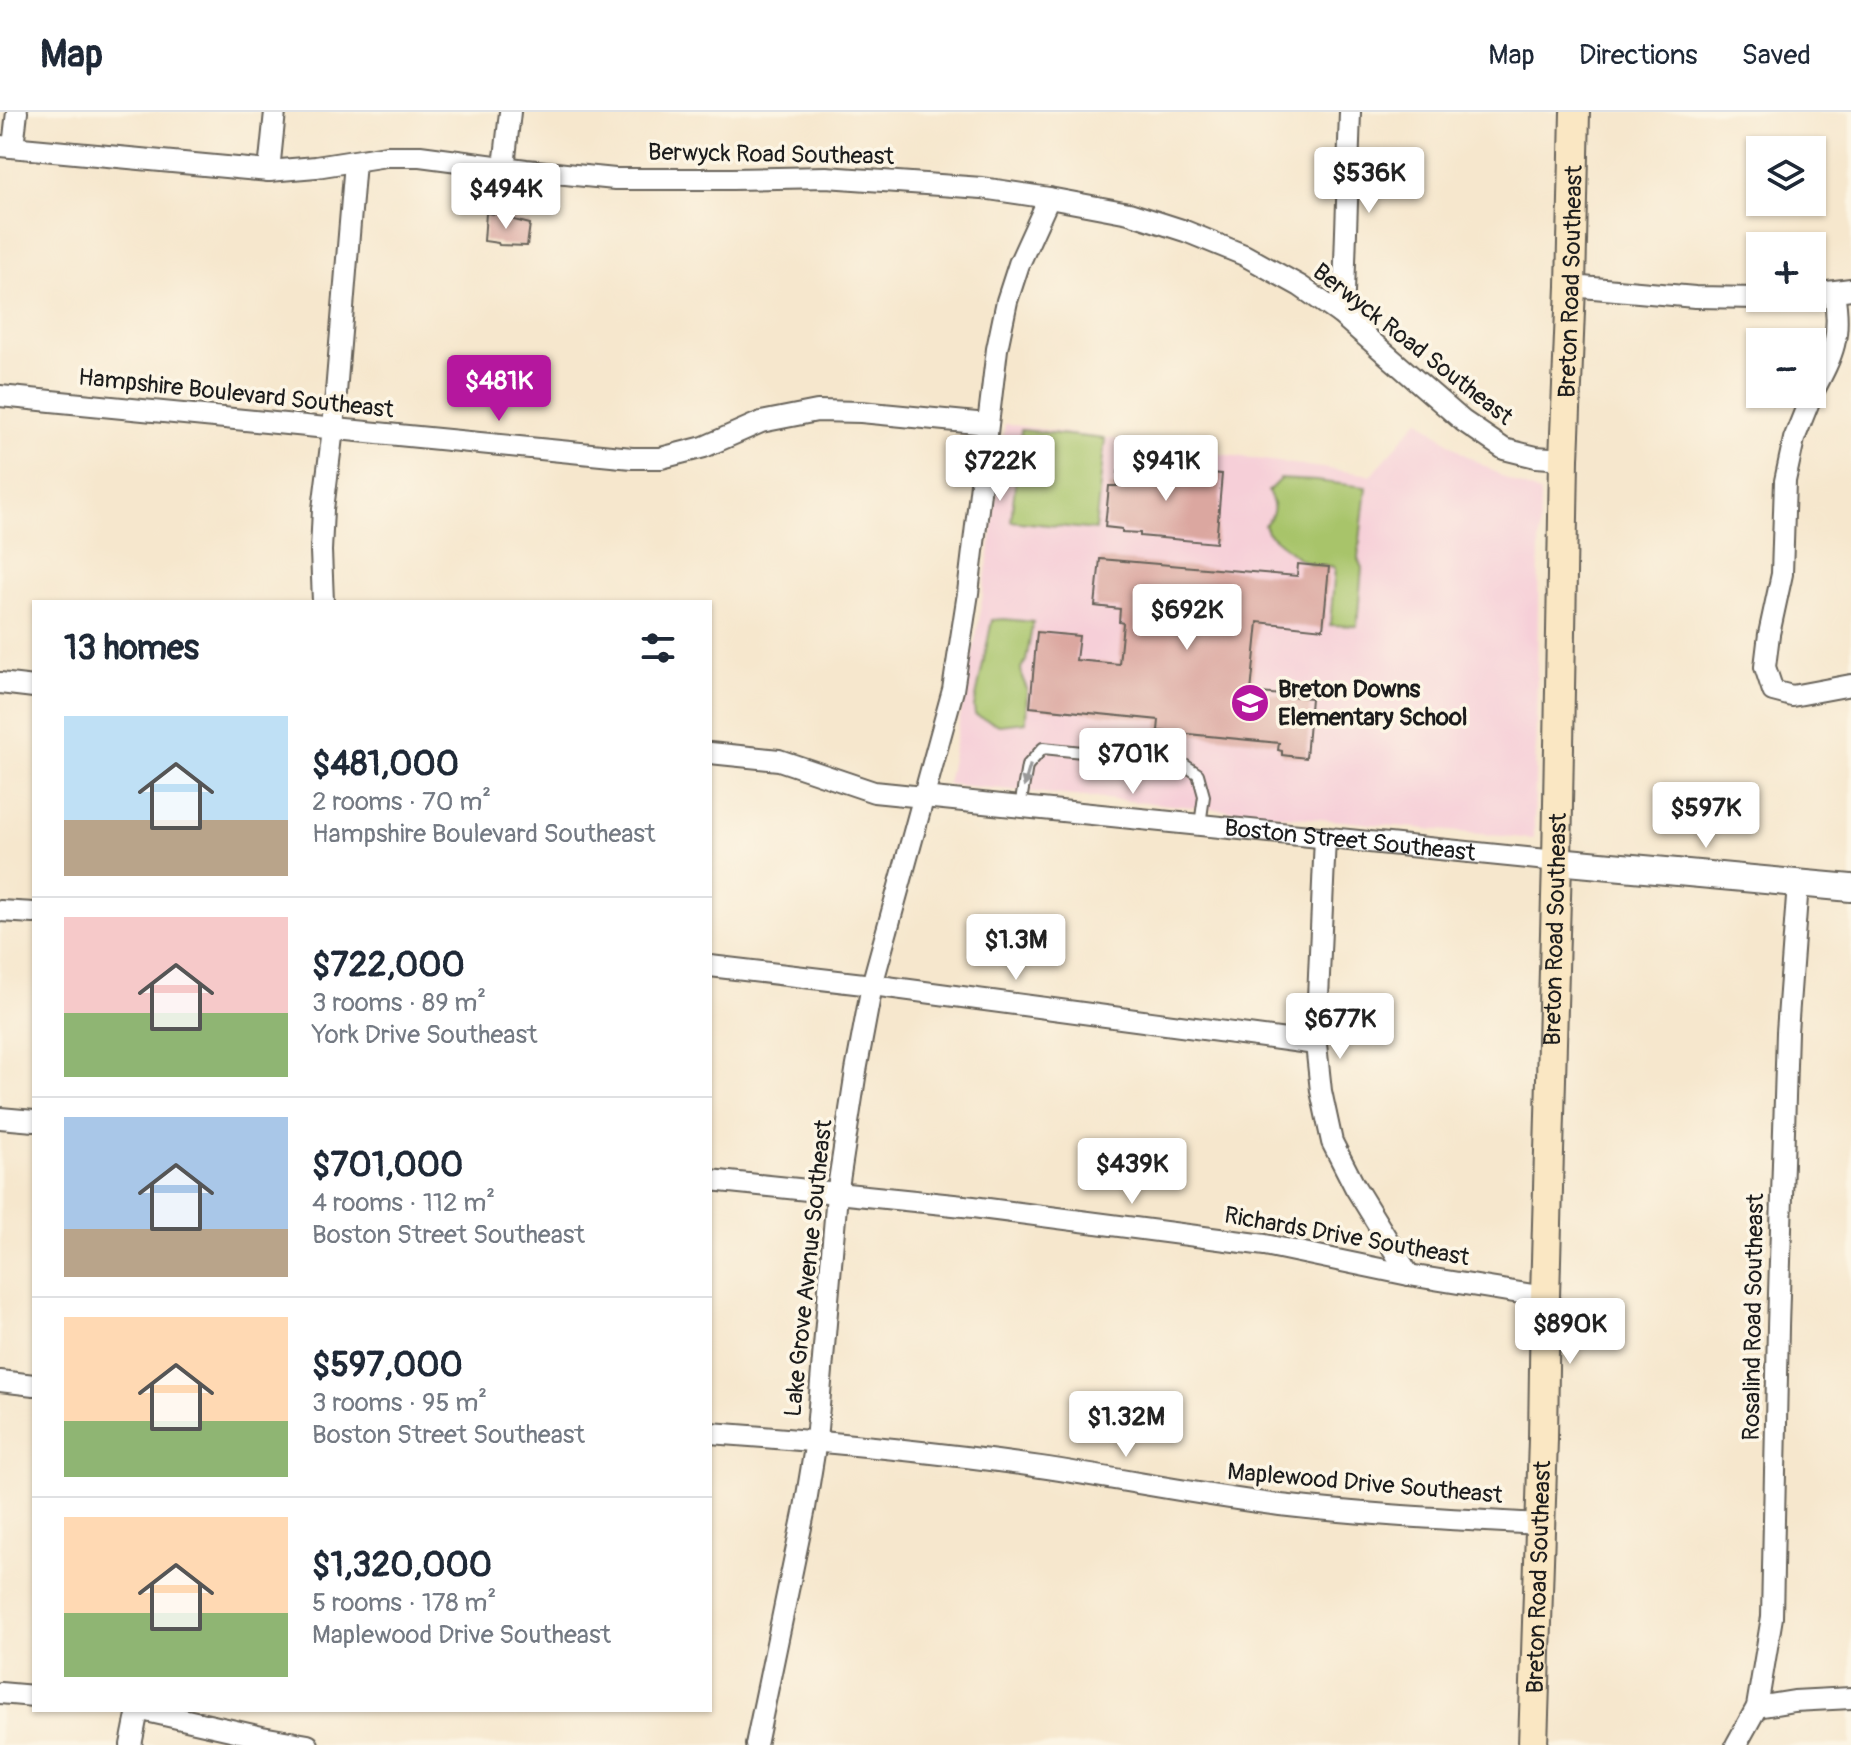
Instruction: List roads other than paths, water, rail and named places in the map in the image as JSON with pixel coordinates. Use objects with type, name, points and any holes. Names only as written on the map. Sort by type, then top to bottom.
[{"type":"main road","name":"Breton Road Southeast","points":[[1533,1745],[1575,112]]},
{"type":"street","points":[[7,147],[17,112]]},
{"type":"street","points":[[269,171],[275,112]]},
{"type":"street","points":[[504,167],[510,112]]},
{"type":"street","points":[[1340,314],[1344,292],[1350,112]]},
{"type":"street","name":"Berwyck Road Southeast","points":[[7,147],[269,171],[386,156],[420,156],[615,179],[841,177],[982,188],[1129,213],[1244,255],[1300,286],[1340,314],[1463,421],[1504,449],[1536,457],[1564,459]]},
{"type":"street","points":[[323,600],[323,509],[333,429],[355,162]]},
{"type":"street","name":"Lake Grove Avenue Southeast","points":[[756,1745],[816,1441],[837,1194],[872,985],[953,690],[968,593],[997,349],[1007,301],[1019,264],[1049,198]]},
{"type":"street","points":[[1571,286],[1669,295],[1746,298]]},
{"type":"street","points":[[1826,367],[1836,343],[1842,290]]},
{"type":"street","name":"Hampshire Boulevard Southeast","points":[[0,396],[632,458],[661,458],[704,447],[761,422],[817,411],[987,424]]},
{"type":"street","points":[[1806,408],[1794,439],[1785,481],[1782,574],[1765,667],[1773,691],[1792,696],[1851,685]]},
{"type":"street","points":[[0,683],[32,687]]},
{"type":"street","name":"Boston Street Southeast","points":[[712,753],[779,760],[874,792],[924,798],[1851,888]]},
{"type":"street","points":[[1325,837],[1316,1044],[1321,1091],[1332,1142],[1355,1187],[1409,1275]]},
{"type":"street","name":"Rosalind Road Southeast","points":[[1736,1745],[1757,1707],[1772,1617],[1787,1032],[1798,883]]},
{"type":"street","points":[[0,911],[32,913]]},
{"type":"street","points":[[712,966],[1316,1044]]},
{"type":"street","points":[[0,1118],[32,1121]]},
{"type":"street","name":"Richards Drive Southeast","points":[[712,1180],[973,1207],[1265,1245],[1409,1275],[1545,1297]]},
{"type":"street","points":[[0,1381],[32,1385]]},
{"type":"street","name":"Maplewood Drive Southeast","points":[[712,1433],[816,1441],[1041,1467],[1280,1505],[1404,1517],[1540,1524]]},
{"type":"street","points":[[0,1693],[32,1696]]},
{"type":"street","points":[[1757,1707],[1794,1701],[1851,1698]]},
{"type":"street","points":[[131,1745],[139,1712]]},
{"type":"street","points":[[149,1712],[308,1745]]},
{"type":"lane","points":[[1020,807],[1027,766],[1043,748],[1117,754],[1180,762],[1198,774],[1204,796],[1200,825]]},
{"type":"place","name":"Breton Downs Elementary School","points":[[1250,703]]}]
